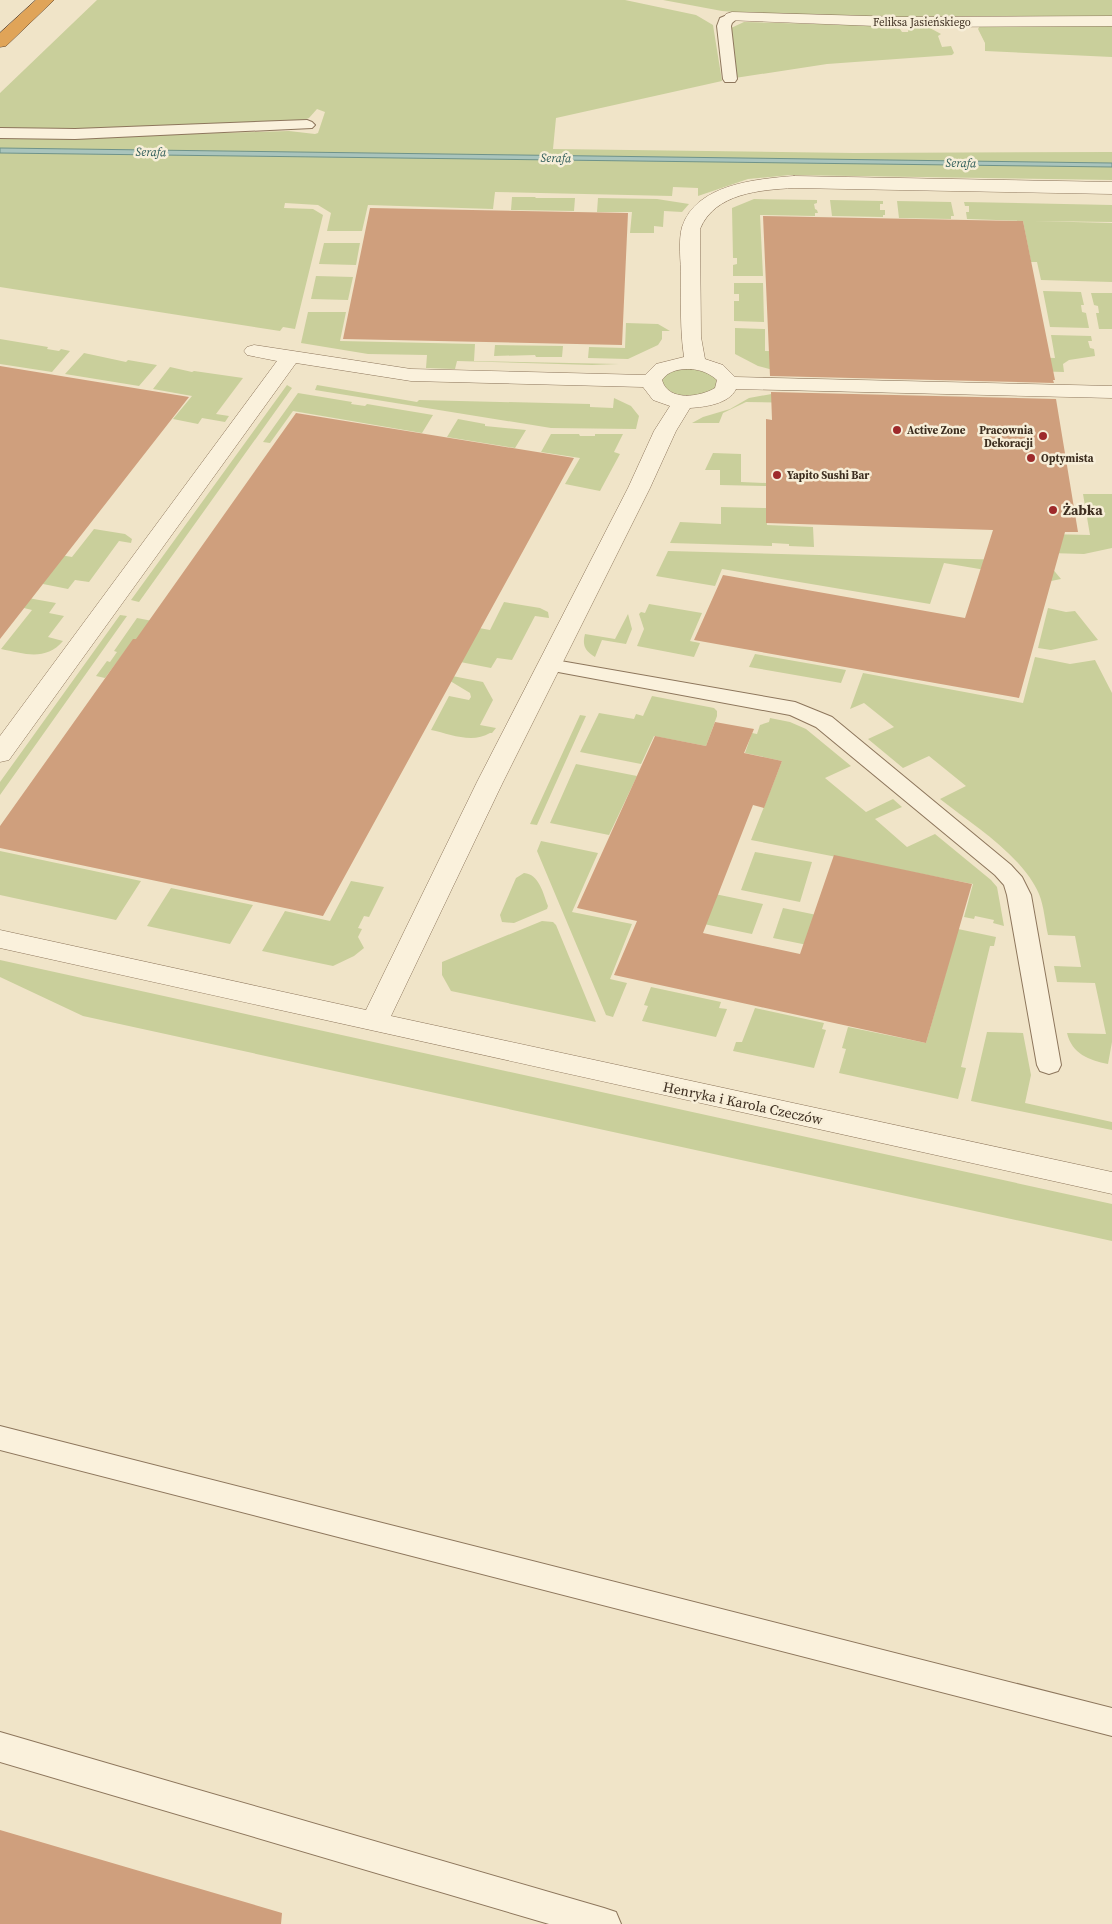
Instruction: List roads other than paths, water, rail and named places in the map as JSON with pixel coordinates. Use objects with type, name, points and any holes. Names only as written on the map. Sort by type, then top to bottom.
[{"type":"highway","points":[[0,42],[46,0]]},
{"type":"street","name":"Feliksa Jasieńskiego","points":[[732,17],[901,22],[1112,21]]},
{"type":"street","points":[[695,363],[691,336],[692,225],[694,218],[707,204],[726,194],[764,184],[794,182],[1112,188]]},
{"type":"street","points":[[254,351],[411,374],[652,381]]},
{"type":"street","points":[[0,754],[290,357]]},
{"type":"street","points":[[695,363],[716,369],[724,375],[727,383],[723,392],[712,399],[698,402],[683,402],[660,394],[654,389],[652,381],[656,373],[667,366],[695,363]]},
{"type":"street","points":[[727,383],[1111,397]]},
{"type":"street","points":[[374,1022],[665,432],[683,402]]},
{"type":"street","name":"Henryka i Karola Czeczów","points":[[0,939],[1112,1183]]},
{"type":"lane","points":[[730,79],[724,26],[725,21],[732,17]]},
{"type":"lane","points":[[0,133],[75,134],[307,125]]},
{"type":"lane","points":[[549,665],[794,710],[824,722],[1014,882],[1019,895],[1049,1065]]},
{"type":"lane","points":[[0,1438],[1112,1722]]},
{"type":"lane","points":[[0,1747],[604,1924]]},
{"type":"water","name":"Serafa","points":[[0,148],[1112,163],[1112,167],[0,153]]},
{"type":"place","name":"Active Zone","points":[[897,430]]},
{"type":"place","name":"Pracownia Dekoracji","points":[[1043,436]]},
{"type":"place","name":"Optymista","points":[[1031,458]]},
{"type":"place","name":"Yapito Sushi Bar","points":[[777,475]]},
{"type":"place","name":"Żabka","points":[[1053,510]]}]
